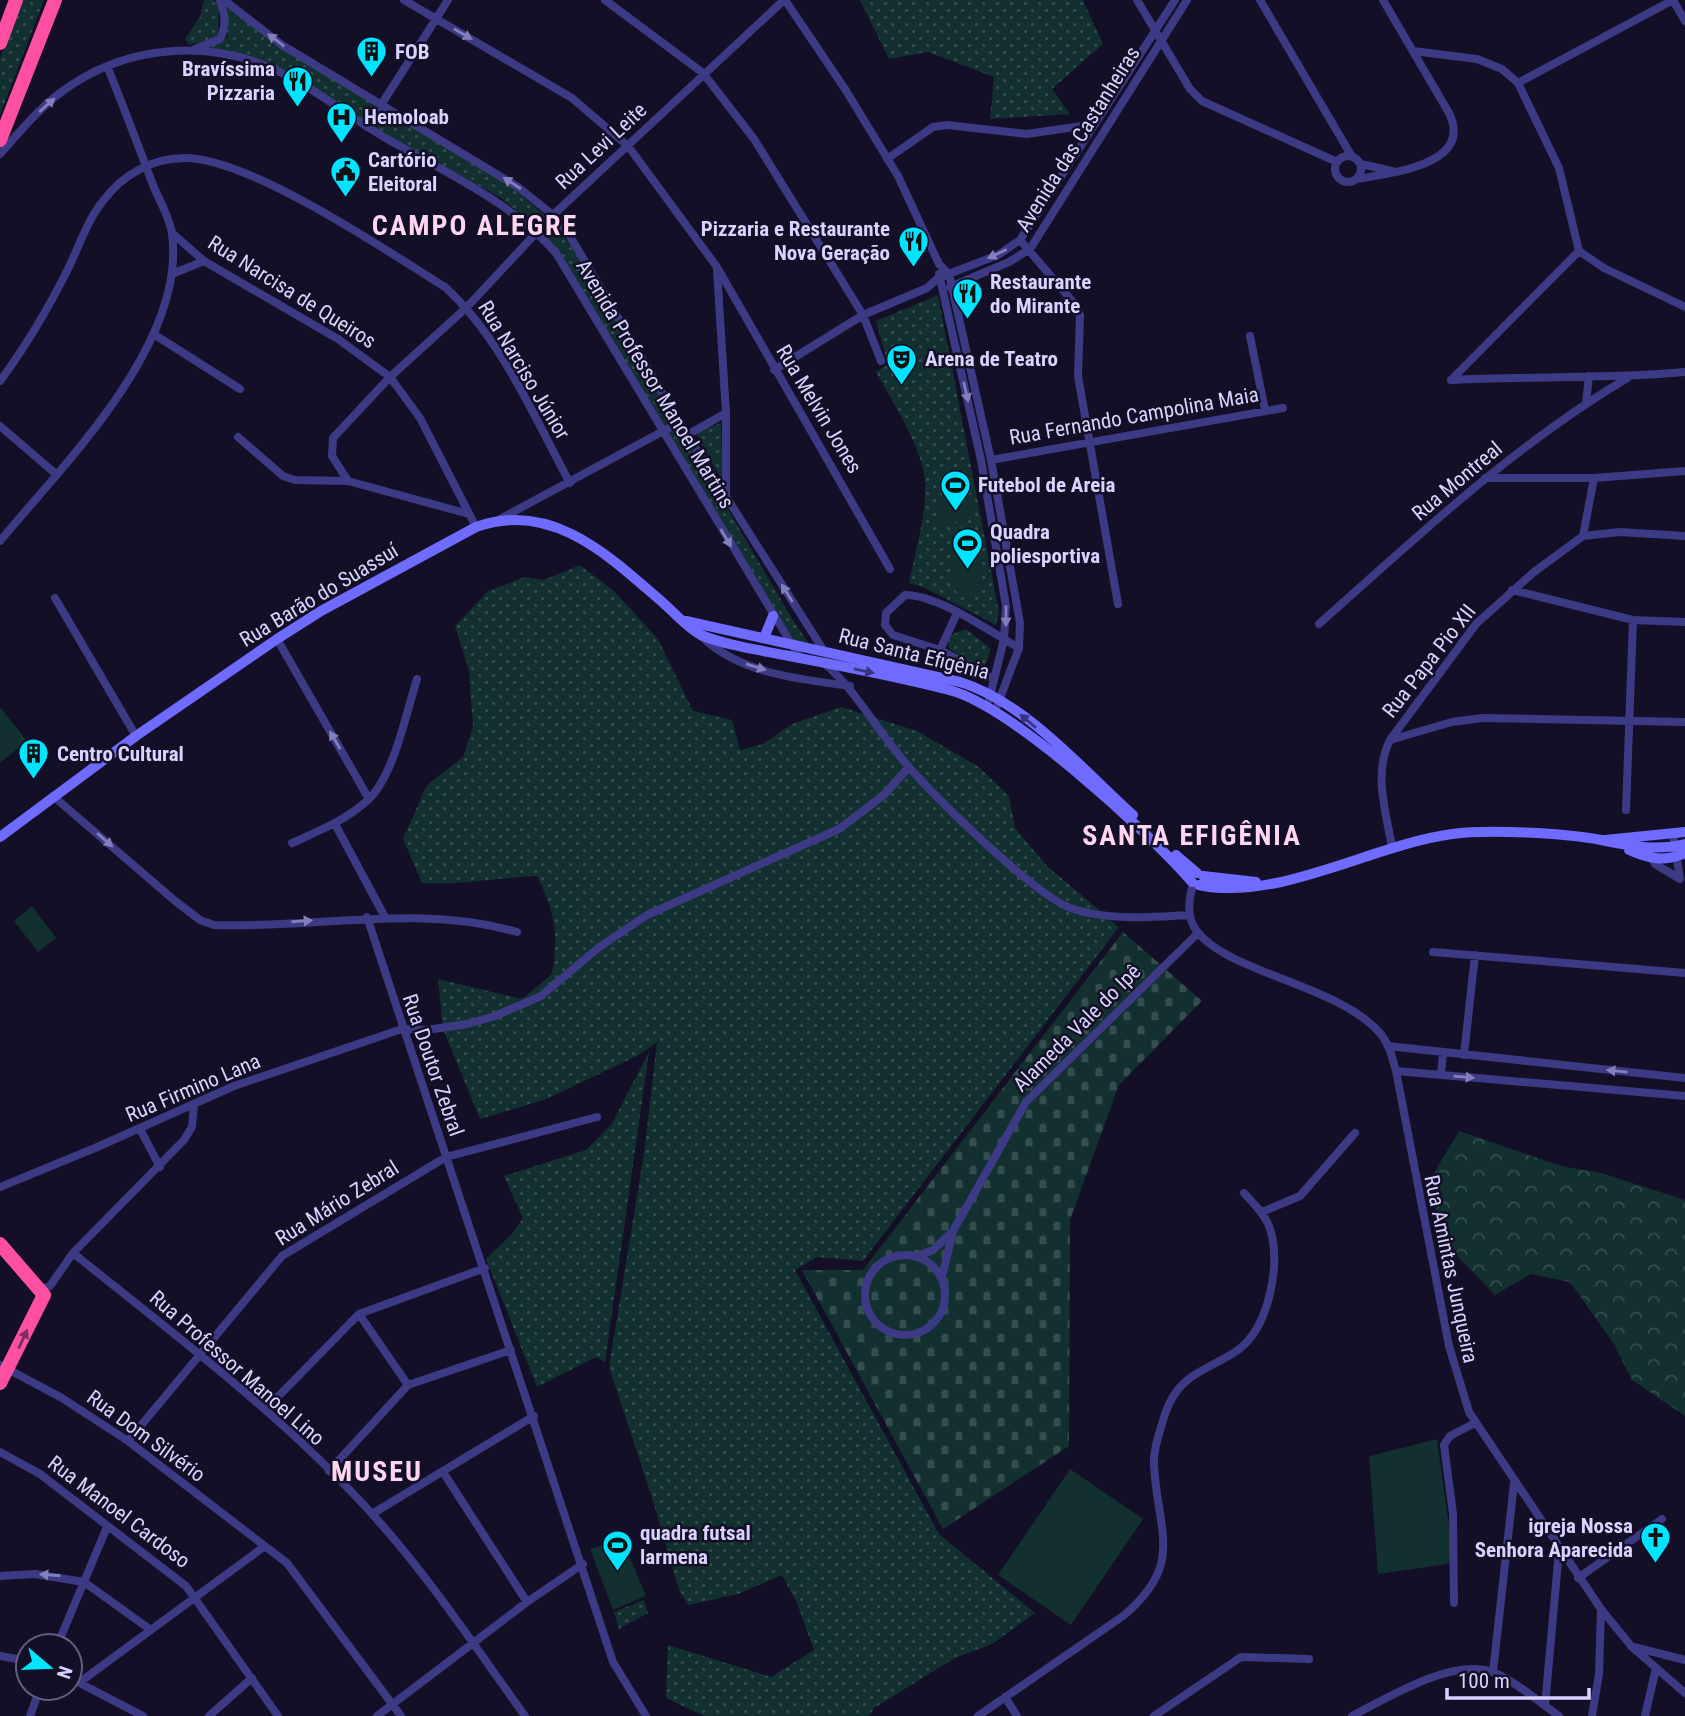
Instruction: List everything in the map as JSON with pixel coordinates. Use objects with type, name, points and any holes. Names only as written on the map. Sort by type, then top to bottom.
[{"type":"highway","points":[[0,43],[3,26],[16,0]]},
{"type":"highway","points":[[0,140],[55,0]]},
{"type":"highway","points":[[0,1244],[42,1292],[5,1367],[0,1383]]},
{"type":"main road","name":"Rua Barão do Suassuí","points":[[0,836],[136,736],[321,611],[476,527],[500,519]]},
{"type":"main road","name":"Rua Santa Efigênia","points":[[500,519],[549,525],[585,540],[617,562],[698,633],[741,646],[951,690],[990,708],[1057,758],[1196,882]]},
{"type":"main road","points":[[764,638],[773,616]]},
{"type":"main road","name":"Rua Santa Efigênia","points":[[683,620],[960,682],[996,696],[1196,882]]},
{"type":"main road","points":[[1196,882],[1283,880],[1392,848],[1473,832],[1601,841],[1651,848],[1679,847]]},
{"type":"main road","points":[[1679,847],[1685,832]]},
{"type":"main road","points":[[1601,841],[1623,847],[1679,847]]},
{"type":"street","points":[[192,50],[220,39],[226,23],[222,0]]},
{"type":"street","name":"Avenida Professor Manoel Martins","points":[[222,0],[282,45],[518,187],[553,215],[597,278],[687,435],[824,651]]},
{"type":"street","name":"Rua Melvin Jones","points":[[404,0],[572,98],[628,146],[717,267],[774,370],[852,498],[890,569]]},
{"type":"street","points":[[367,127],[448,0]]},
{"type":"street","points":[[605,0],[703,73],[754,139],[863,315],[881,361]]},
{"type":"street","points":[[784,0],[845,89],[887,159],[939,264],[949,274],[990,460],[1017,605],[1019,648],[990,708]]},
{"type":"street","name":"Rua Levi Leite","points":[[348,481],[332,456],[333,438],[390,377],[467,307],[553,215],[784,0]]},
{"type":"street","points":[[1137,0],[1160,41],[1202,101],[1336,164],[1341,180],[1349,182],[1398,172],[1441,156],[1454,136],[1454,124],[1449,113],[1383,0]]},
{"type":"street","name":"Avenida das Castanheiras","points":[[774,370],[863,315],[926,288],[939,278],[998,255],[1020,240],[1175,0]]},
{"type":"street","name":"Avenida das Castanheiras","points":[[942,290],[1009,262],[1030,249],[1187,0]]},
{"type":"street","points":[[1260,0],[1349,155],[1361,164],[1398,172]]},
{"type":"street","points":[[1518,83],[1673,0],[1685,21]]},
{"type":"street","name":"Avenida Professor Manoel Martins","points":[[0,154],[47,103],[73,84],[107,66],[138,56],[192,50],[270,68],[496,201],[537,232],[573,279],[800,658]]},
{"type":"street","points":[[1413,51],[1477,59],[1502,69],[1518,83],[1559,168],[1579,251],[1604,268],[1685,307]]},
{"type":"street","points":[[0,541],[111,405],[155,335],[172,274],[172,233],[107,66]]},
{"type":"street","points":[[887,159],[933,127],[947,125],[1027,134],[1095,124]]},
{"type":"street","points":[[1336,164],[1349,155]]},
{"type":"street","name":"Rua Narciso Júnior","points":[[0,381],[47,311],[101,202],[115,186],[146,165],[185,158],[229,167],[290,195],[445,287],[467,307],[502,360],[570,484]]},
{"type":"street","points":[[1357,179],[1361,164]]},
{"type":"street","name":"Rua Narcisa de Queiros","points":[[172,233],[204,261],[338,339],[390,377],[420,418],[476,527]]},
{"type":"street","points":[[1020,240],[1073,302],[1080,314],[1078,376],[1118,604]]},
{"type":"street","points":[[1579,251],[1451,380],[1629,377],[1685,372]]},
{"type":"street","points":[[172,274],[204,261]]},
{"type":"street","points":[[939,264],[939,278],[981,460],[1006,606],[1004,639],[994,679],[996,696]]},
{"type":"street","points":[[717,267],[726,413],[726,496]]},
{"type":"street","points":[[926,288],[942,290]]},
{"type":"street","points":[[155,335],[240,389]]},
{"type":"street","points":[[1250,336],[1265,410]]},
{"type":"street","points":[[1586,403],[1589,376]]},
{"type":"street","name":"Rua Montreal","points":[[1319,624],[1485,478],[1586,403],[1629,377]]},
{"type":"street","name":"Rua Fernando Campolina Maia","points":[[990,460],[1283,408]]},
{"type":"street","points":[[687,435],[726,413]]},
{"type":"street","name":"Rua Barão do Suassuí","points":[[500,519],[570,484],[680,422]]},
{"type":"street","points":[[0,426],[56,474]]},
{"type":"street","points":[[238,437],[283,476],[295,480],[348,481],[469,514]]},
{"type":"street","points":[[1485,478],[1594,478],[1685,471]]},
{"type":"street","points":[[1594,478],[1583,536],[1620,532],[1685,536]]},
{"type":"street","name":"Rua Papa Pio XII","points":[[1392,848],[1380,771],[1382,755],[1390,740],[1476,624],[1512,590],[1583,536]]},
{"type":"street","points":[[1512,590],[1633,620],[1685,622]]},
{"type":"street","points":[[994,679],[940,650],[893,635],[885,625],[886,613],[905,595],[916,595],[957,613],[1019,648]]},
{"type":"street","points":[[55,598],[136,736]]},
{"type":"street","points":[[940,650],[957,613]]},
{"type":"street","points":[[1626,810],[1633,620]]},
{"type":"street","points":[[698,633],[727,657],[759,669],[850,685]]},
{"type":"street","points":[[277,639],[369,799]]},
{"type":"street","points":[[824,663],[850,685],[909,767],[1015,869],[1063,905],[1117,919],[1190,915]]},
{"type":"street","points":[[292,842],[335,824],[369,799],[390,761],[417,679]]},
{"type":"street","points":[[1390,740],[1452,722],[1482,718],[1685,722]]},
{"type":"street","name":"Rua Firmino Lana","points":[[0,1187],[140,1129],[234,1086],[402,1029],[427,1030],[467,1024],[495,1016],[541,996],[598,948],[647,915],[839,829],[884,795],[909,767]]},
{"type":"street","points":[[53,796],[200,920],[229,926],[385,917],[462,920],[517,932]]},
{"type":"street","points":[[335,824],[385,917]]},
{"type":"street","points":[[1679,847],[1683,880]]},
{"type":"street","points":[[1651,848],[1660,868],[1683,880]]},
{"type":"street","points":[[1196,882],[1190,915],[1198,933]]},
{"type":"street","name":"Rua Doutor Zebral","points":[[367,917],[402,1029],[583,1564],[613,1662],[646,1716]]},
{"type":"street","name":"Rua Amintas Junqueira","points":[[1198,933],[1238,960],[1308,988],[1361,1017],[1379,1032],[1388,1046],[1396,1071],[1449,1346],[1462,1397],[1475,1423],[1514,1483],[1601,1609],[1632,1647],[1685,1693]]},
{"type":"street","name":"Alameda Vale do Ipê","points":[[942,1277],[953,1231],[1026,1102],[1198,933]]},
{"type":"street","points":[[1433,952],[1685,972]]},
{"type":"street","points":[[1464,1055],[1475,955]]},
{"type":"street","points":[[1388,1046],[1685,1078]]},
{"type":"street","points":[[1441,1075],[1443,1052]]},
{"type":"street","points":[[1396,1071],[1685,1097]]},
{"type":"street","points":[[42,1292],[50,1286],[73,1253],[160,1167],[192,1127],[194,1105]]},
{"type":"street","name":"Rua Mário Zebral","points":[[128,1441],[282,1256],[446,1157],[597,1117]]},
{"type":"street","points":[[140,1129],[160,1167]]},
{"type":"street","points":[[1262,1212],[1300,1196],[1356,1133]]},
{"type":"street","points":[[978,1716],[1123,1616],[1142,1600],[1153,1585],[1164,1544],[1154,1465],[1166,1411],[1188,1377],[1238,1350],[1261,1321],[1273,1268],[1273,1246],[1262,1212],[1244,1193]]},
{"type":"street","name":"Alameda Vale do Ipê","points":[[918,1256],[933,1250],[953,1231]]},
{"type":"street","name":"Rua Professor Manoel Lino","points":[[73,1253],[265,1410],[372,1514],[417,1566],[525,1716]]},
{"type":"street","points":[[903,1254],[918,1256],[932,1264],[942,1277],[946,1292],[943,1308],[929,1327],[908,1336],[892,1334],[878,1326],[869,1313],[864,1297],[871,1275],[887,1258],[903,1254]]},
{"type":"street","points":[[265,1410],[359,1314],[485,1268]]},
{"type":"street","points":[[359,1314],[408,1385]]},
{"type":"street","points":[[329,1471],[408,1385],[511,1350]]},
{"type":"street","name":"Rua Dom Silvério","points":[[5,1367],[62,1398],[128,1441],[288,1563],[311,1590],[401,1716]]},
{"type":"street","points":[[372,1514],[534,1416]]},
{"type":"street","points":[[1454,1603],[1453,1514],[1444,1445],[1450,1436],[1475,1423]]},
{"type":"street","name":"Rua Manoel Cardoso","points":[[0,1452],[40,1474],[107,1527],[167,1569],[196,1598],[278,1716]]},
{"type":"street","points":[[443,1472],[527,1602]]},
{"type":"street","points":[[1493,1672],[1514,1483]]},
{"type":"street","points":[[1578,1578],[1662,1519]]},
{"type":"street","points":[[63,1632],[107,1527]]},
{"type":"street","points":[[84,1679],[265,1546]]},
{"type":"street","points":[[1545,1706],[1559,1550]]},
{"type":"street","points":[[377,1716],[527,1602],[583,1564]]},
{"type":"street","points":[[0,1576],[35,1574],[84,1582],[151,1630]]},
{"type":"street","points":[[1592,1716],[1599,1674],[1601,1609]]},
{"type":"street","points":[[1632,1647],[1685,1660]]},
{"type":"street","points":[[1154,1716],[1241,1657],[1309,1659]]},
{"type":"street","points":[[1354,1716],[1449,1671],[1468,1668],[1493,1672],[1559,1716]]},
{"type":"street","points":[[1645,1716],[1656,1668]]},
{"type":"street","points":[[209,1716],[252,1678]]},
{"type":"street","points":[[84,1684],[143,1716]]},
{"type":"street","points":[[1005,1697],[1017,1716]]},
{"type":"green space","points":[[22,0],[44,0],[0,115],[0,58]]},
{"type":"green space","points":[[204,0],[214,0],[219,4],[218,39],[189,45],[185,39],[200,17]]},
{"type":"green space","points":[[860,0],[1083,0],[1103,44],[1052,89],[1070,114],[990,119],[994,77],[928,52],[889,59]]},
{"type":"green space","points":[[224,1],[377,105],[366,125],[269,64],[205,49],[228,37]]},
{"type":"green space","points":[[383,107],[512,187],[547,217],[536,228],[501,198],[372,126]]},
{"type":"green space","points":[[554,223],[583,260],[679,421],[666,427],[541,235]]},
{"type":"green space","points":[[938,295],[999,612],[996,625],[923,587],[909,583],[922,520],[925,481],[913,441],[876,372],[888,364],[876,321]]},
{"type":"green space","points":[[721,423],[723,482],[695,432]]},
{"type":"green space","points":[[679,426],[809,644],[795,641],[666,434]]},
{"type":"green space","name":"Futebol de Areia","points":[[970,499],[973,519],[939,525],[936,505]]},
{"type":"green space","name":"Quadra poliesportiva","points":[[976,546],[984,590],[957,595],[949,551]]},
{"type":"green space","points":[[580,565],[615,592],[658,639],[693,711],[732,720],[740,750],[763,744],[792,724],[841,707],[917,731],[979,767],[1009,796],[1015,828],[1047,866],[1119,927],[863,1261],[817,1257],[795,1270],[939,1534],[1035,1613],[992,1644],[955,1658],[874,1708],[869,1716],[704,1716],[666,1698],[668,1645],[771,1677],[814,1650],[797,1603],[782,1575],[738,1594],[688,1605],[679,1590],[609,1367],[644,1153],[657,1042],[637,1056],[544,1100],[480,1119],[443,1029],[438,979],[522,999],[552,974],[555,947],[552,912],[537,876],[422,883],[403,839],[427,785],[463,757],[473,727],[469,671],[455,626],[488,591],[525,577],[544,580]]},
{"type":"green space","points":[[966,629],[991,649],[983,672],[948,648],[950,635]]},
{"type":"green space","points":[[0,707],[27,741],[0,763]]},
{"type":"green space","points":[[32,906],[56,938],[38,952],[14,921]]},
{"type":"green space","points":[[1123,932],[1202,1001],[1119,1085],[1070,1220],[1069,1446],[943,1529],[802,1270],[863,1270]]},
{"type":"green space","points":[[649,1052],[605,1362],[596,1357],[537,1387],[486,1259],[512,1234],[523,1218],[504,1176],[586,1150],[611,1125]]},
{"type":"green space","points":[[1459,1131],[1561,1166],[1601,1173],[1685,1200],[1685,1416],[1632,1380],[1614,1344],[1570,1282],[1531,1274],[1495,1295],[1443,1241],[1429,1181]]},
{"type":"green space","points":[[1437,1439],[1454,1563],[1378,1574],[1369,1456]]},
{"type":"green space","points":[[1070,1469],[1143,1519],[1071,1625],[998,1575]]},
{"type":"green space","name":"quadra futsal larmena","points":[[622,1539],[646,1596],[613,1610],[590,1549]]},
{"type":"green space","points":[[644,1600],[648,1613],[619,1629],[614,1612]]},
{"type":"place","name":"FOB","points":[[372,79]]},
{"type":"place","name":"Bravíssima Pizzaria","points":[[298,108]]},
{"type":"place","name":"Hemoloab","points":[[341,144]]},
{"type":"place","name":"Cartório Eleitoral","points":[[345,199]]},
{"type":"place","name":"Pizzaria e Restaurante Nova Geração","points":[[913,268]]},
{"type":"place","name":"Restaurante do Mirante","points":[[967,321]]},
{"type":"place","name":"Arena de Teatro","points":[[902,386]]},
{"type":"place","name":"Futebol de Areia","points":[[955,512]]},
{"type":"place","name":"Quadra poliesportiva","points":[[967,571]]},
{"type":"place","name":"Centro Cultural","points":[[34,781]]},
{"type":"place","name":"igreja Nossa Senhora Aparecida","points":[[1656,1565]]},
{"type":"place","name":"quadra futsal larmena","points":[[617,1572]]},
{"type":"district","name":"CAMPO ALEGRE","points":[[475,225]]},
{"type":"district","name":"SANTA EFIGÊNIA","points":[[1192,835]]},
{"type":"district","name":"MUSEU","points":[[377,1471]]}]
